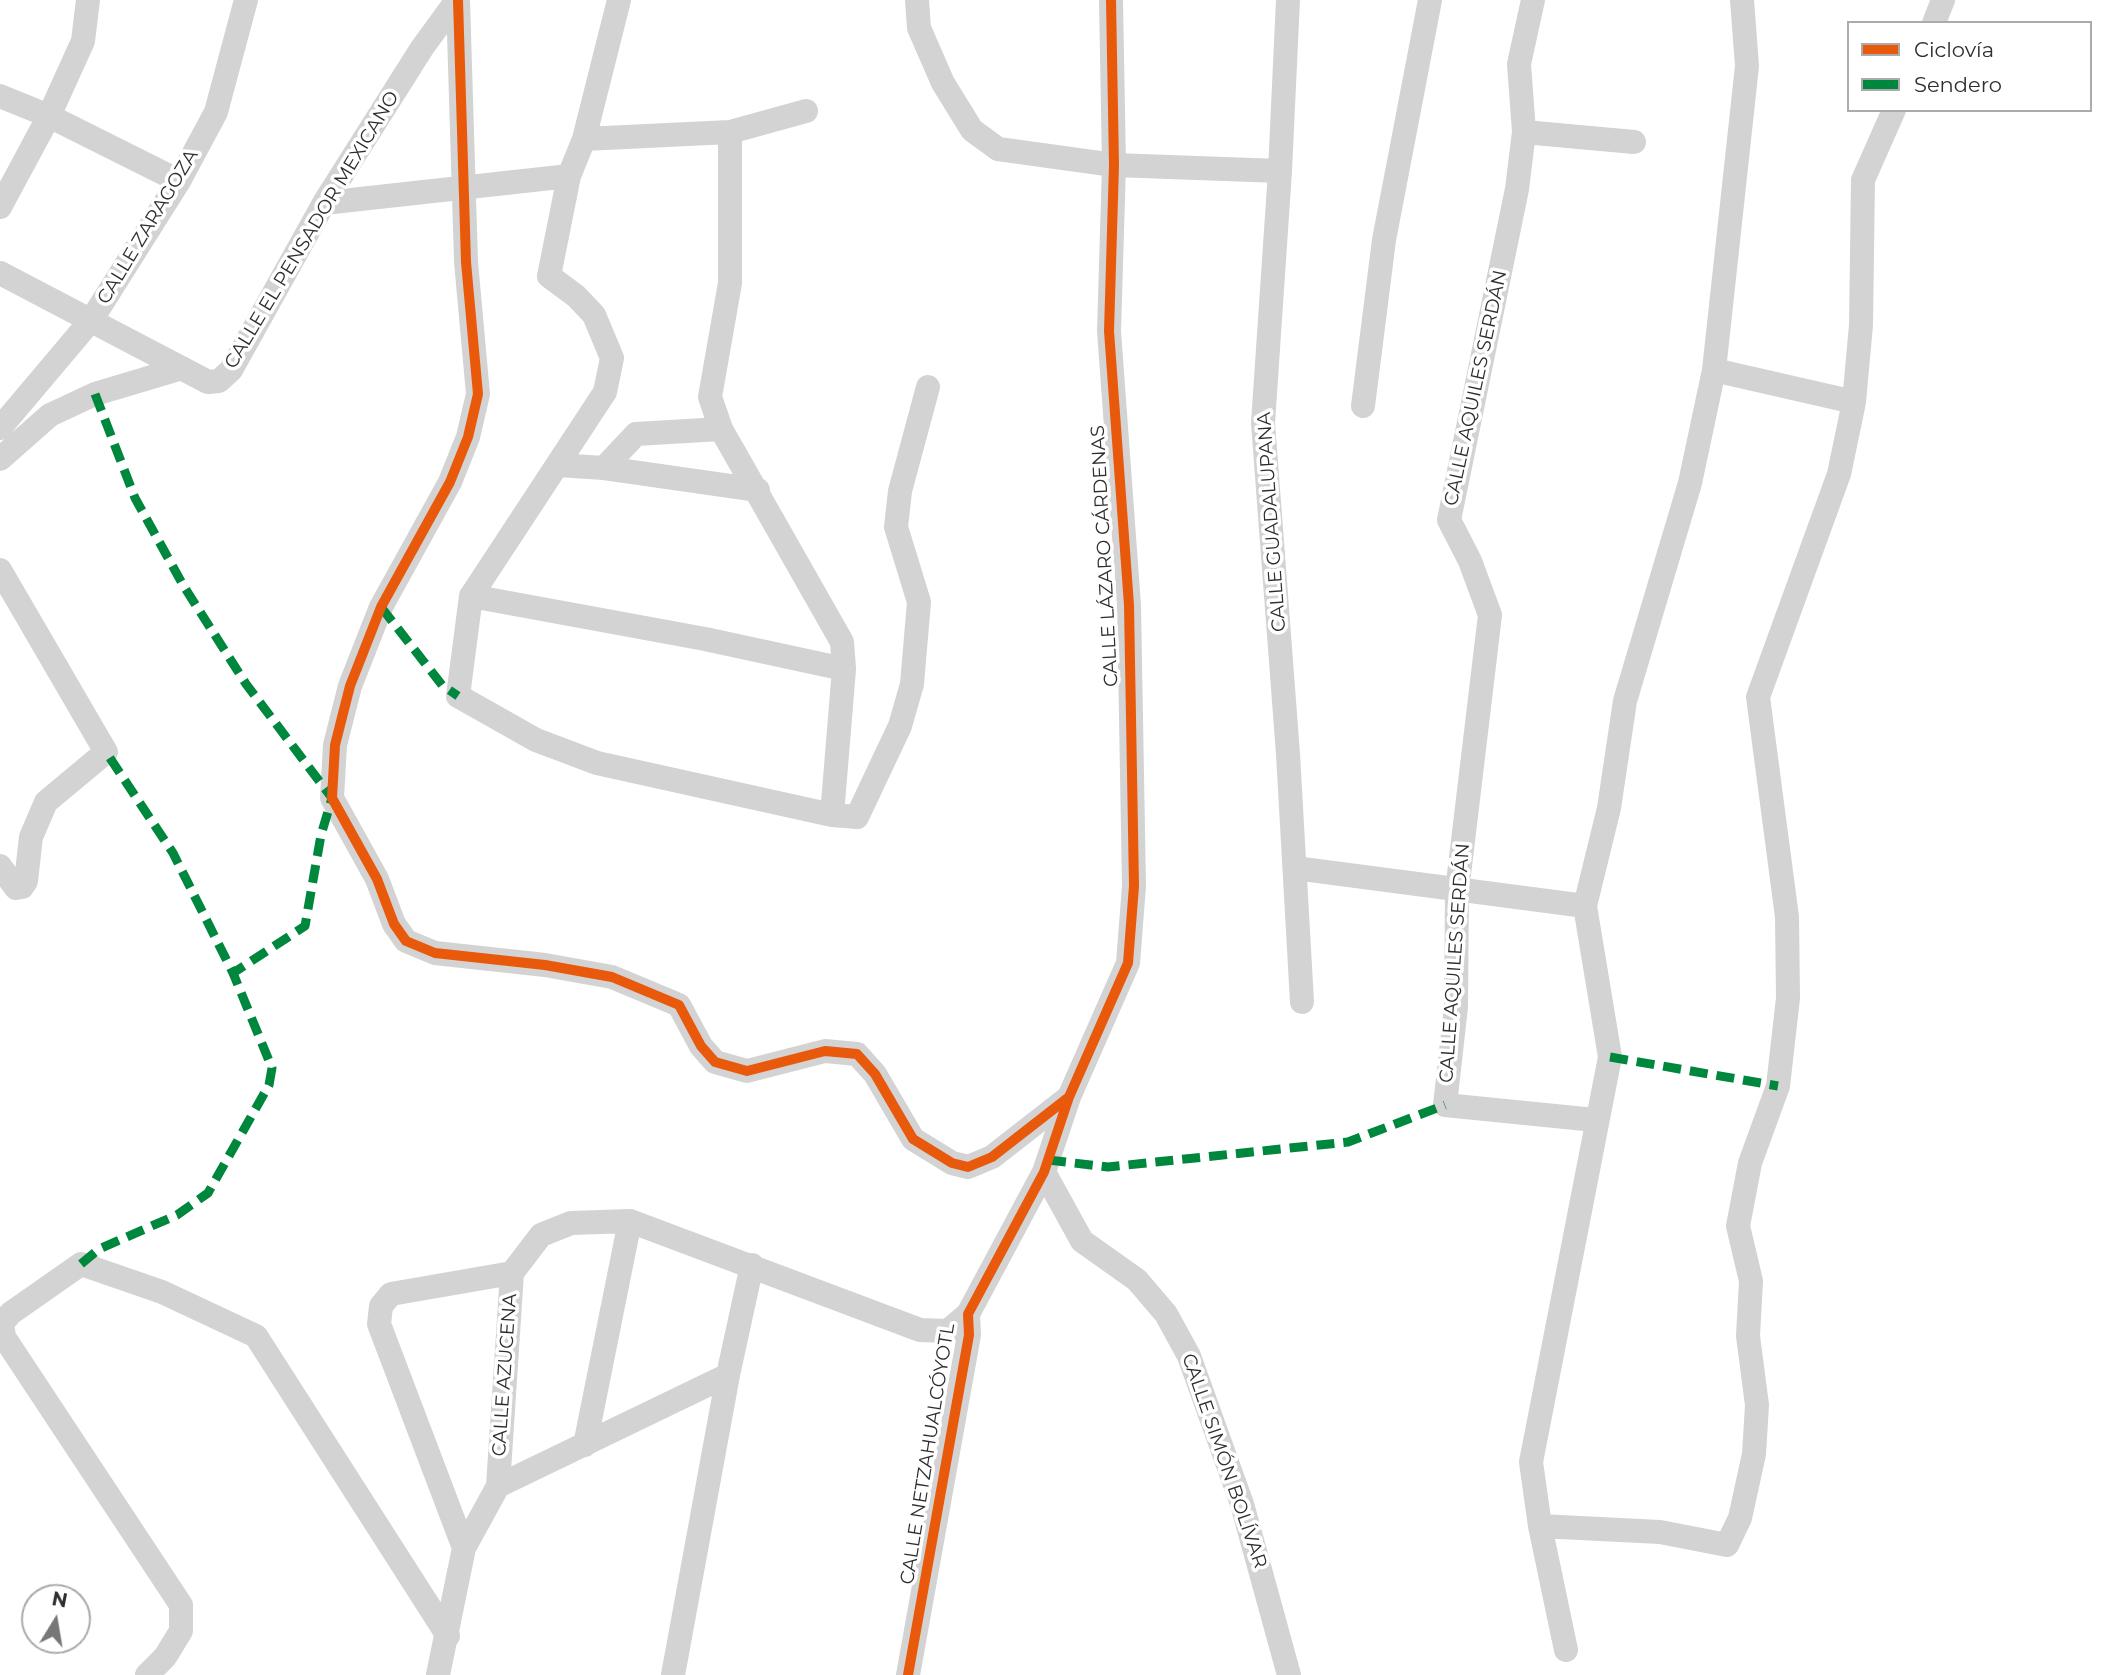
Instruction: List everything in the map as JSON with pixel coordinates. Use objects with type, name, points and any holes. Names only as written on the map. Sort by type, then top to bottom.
[{"type":"street","points":[[0,207],[49,116],[83,41],[88,0]]},
{"type":"street","name":"CALLE ZARAGOZA","points":[[0,428],[92,319],[179,181],[216,112],[246,0]]},
{"type":"street","points":[[458,0],[466,262],[478,394],[468,437],[450,482],[381,607],[350,686],[335,745],[332,798],[377,879],[394,925],[406,941],[435,953],[545,964],[612,977],[679,1005],[701,1046],[715,1062],[747,1071],[825,1051],[857,1054],[875,1074],[913,1139],[952,1163],[968,1167],[992,1157],[1069,1097]]},
{"type":"street","name":"CALLE EL PENSADOR MEXICANO","points":[[182,369],[208,382],[219,381],[231,370],[324,203],[422,48],[458,0]]},
{"type":"street","points":[[619,0],[584,139],[569,176],[549,276],[576,296],[593,315],[612,358],[605,392],[471,596],[458,696],[536,740],[597,763],[832,815],[857,817],[900,726],[912,684],[919,601],[895,527],[900,491],[928,387]]},
{"type":"street","points":[[917,0],[919,28],[943,83],[972,130],[998,149],[1114,165],[1280,171]]},
{"type":"street","name":"CALLE LÁZARO CÁRDENAS","points":[[1044,1172],[1069,1097],[1129,963],[1134,886],[1129,605],[1109,331],[1114,165],[1111,0]]},
{"type":"street","name":"CALLE GUADALUPANA","points":[[1288,0],[1280,171],[1263,423],[1302,1002]]},
{"type":"street","points":[[1363,406],[1384,240],[1430,0]]},
{"type":"street","name":"CALLE AQUILES SERDÁN","points":[[1533,0],[1519,64],[1524,132],[1517,189],[1448,520],[1471,561],[1490,615],[1457,891],[1456,1007],[1445,1105],[1595,1120]]},
{"type":"street","points":[[1566,1650],[1540,1526],[1531,1462],[1576,1242],[1595,1120],[1609,1056],[1585,906],[1609,808],[1625,701],[1690,483],[1714,370],[1747,66],[1742,0]]},
{"type":"street","points":[[1935,21],[1943,0]]},
{"type":"street","points":[[0,96],[49,116],[179,181]]},
{"type":"street","points":[[584,139],[730,132],[806,111]]},
{"type":"street","points":[[1540,1526],[1660,1531],[1727,1545],[1740,1518],[1754,1454],[1757,1405],[1748,1336],[1751,1281],[1738,1226],[1750,1163],[1778,1086],[1788,998],[1787,917],[1758,696],[1839,474],[1854,402],[1861,325],[1863,180],[1893,112]]},
{"type":"street","points":[[730,132],[730,283],[710,397],[721,429],[842,642],[844,669],[832,815]]},
{"type":"street","points":[[1524,132],[1634,142]]},
{"type":"street","points":[[324,203],[569,176]]},
{"type":"street","points":[[0,273],[92,319],[182,369]]},
{"type":"street","points":[[0,459],[50,415],[95,394],[182,369]]},
{"type":"street","points":[[1714,370],[1854,402]]},
{"type":"street","points":[[604,468],[636,434],[721,429]]},
{"type":"street","points":[[557,465],[604,468],[758,490]]},
{"type":"street","points":[[0,570],[107,752],[46,802],[31,837],[26,881],[22,887],[16,888],[0,866]]},
{"type":"street","points":[[471,596],[844,669]]},
{"type":"street","points":[[1295,868],[1585,906]]},
{"type":"street","name":"CALLE NETZAHUALCÓYOTL","points":[[908,1675],[969,1335],[968,1314],[1044,1172]]},
{"type":"street","name":"CALLE SIMÓN BOLÍVAR","points":[[1044,1172],[1082,1241],[1137,1280],[1166,1314],[1189,1356],[1241,1504],[1289,1675]]},
{"type":"street","points":[[586,1445],[630,1221]]},
{"type":"street","name":"CALLE AZUCENA","points":[[438,1675],[449,1636],[464,1548],[498,1486],[512,1273],[541,1236],[571,1223],[630,1221],[920,1330],[948,1331],[968,1314]]},
{"type":"street","points":[[147,1675],[165,1657],[181,1631],[181,1605],[4,1337],[2,1323],[11,1313],[81,1264],[162,1292],[256,1336],[449,1636]]},
{"type":"street","points":[[673,1675],[728,1375],[752,1265]]},
{"type":"street","points":[[464,1548],[379,1324],[381,1306],[391,1294],[512,1273]]},
{"type":"street","points":[[498,1486],[728,1375]]},
{"type":"marked path","points":[[95,394],[135,498],[183,585],[246,684],[332,798],[321,835],[305,926],[233,973]]},
{"type":"marked path","points":[[381,607],[442,685],[458,696]]},
{"type":"marked path","points":[[81,1264],[99,1249],[177,1215],[208,1193],[269,1085],[272,1068],[233,973],[173,853],[106,752]]},
{"type":"marked path","points":[[1610,1057],[1778,1086]]},
{"type":"marked path","points":[[1048,1160],[1108,1167],[1348,1142],[1445,1105]]},
{"type":"cycle path","points":[[458,0],[466,262],[478,394],[468,437],[450,482],[381,607],[350,686],[335,745],[332,798],[377,879],[394,924],[406,941],[435,953],[545,965],[612,977],[679,1005],[701,1046],[715,1062],[747,1071],[825,1051],[857,1054],[875,1074],[913,1139],[952,1163],[968,1167],[992,1157],[1069,1097]]},
{"type":"cycle path","points":[[908,1675],[969,1335],[968,1314],[1044,1172],[1069,1097],[1128,963],[1134,886],[1129,605],[1109,331],[1114,165],[1111,0]]}]
